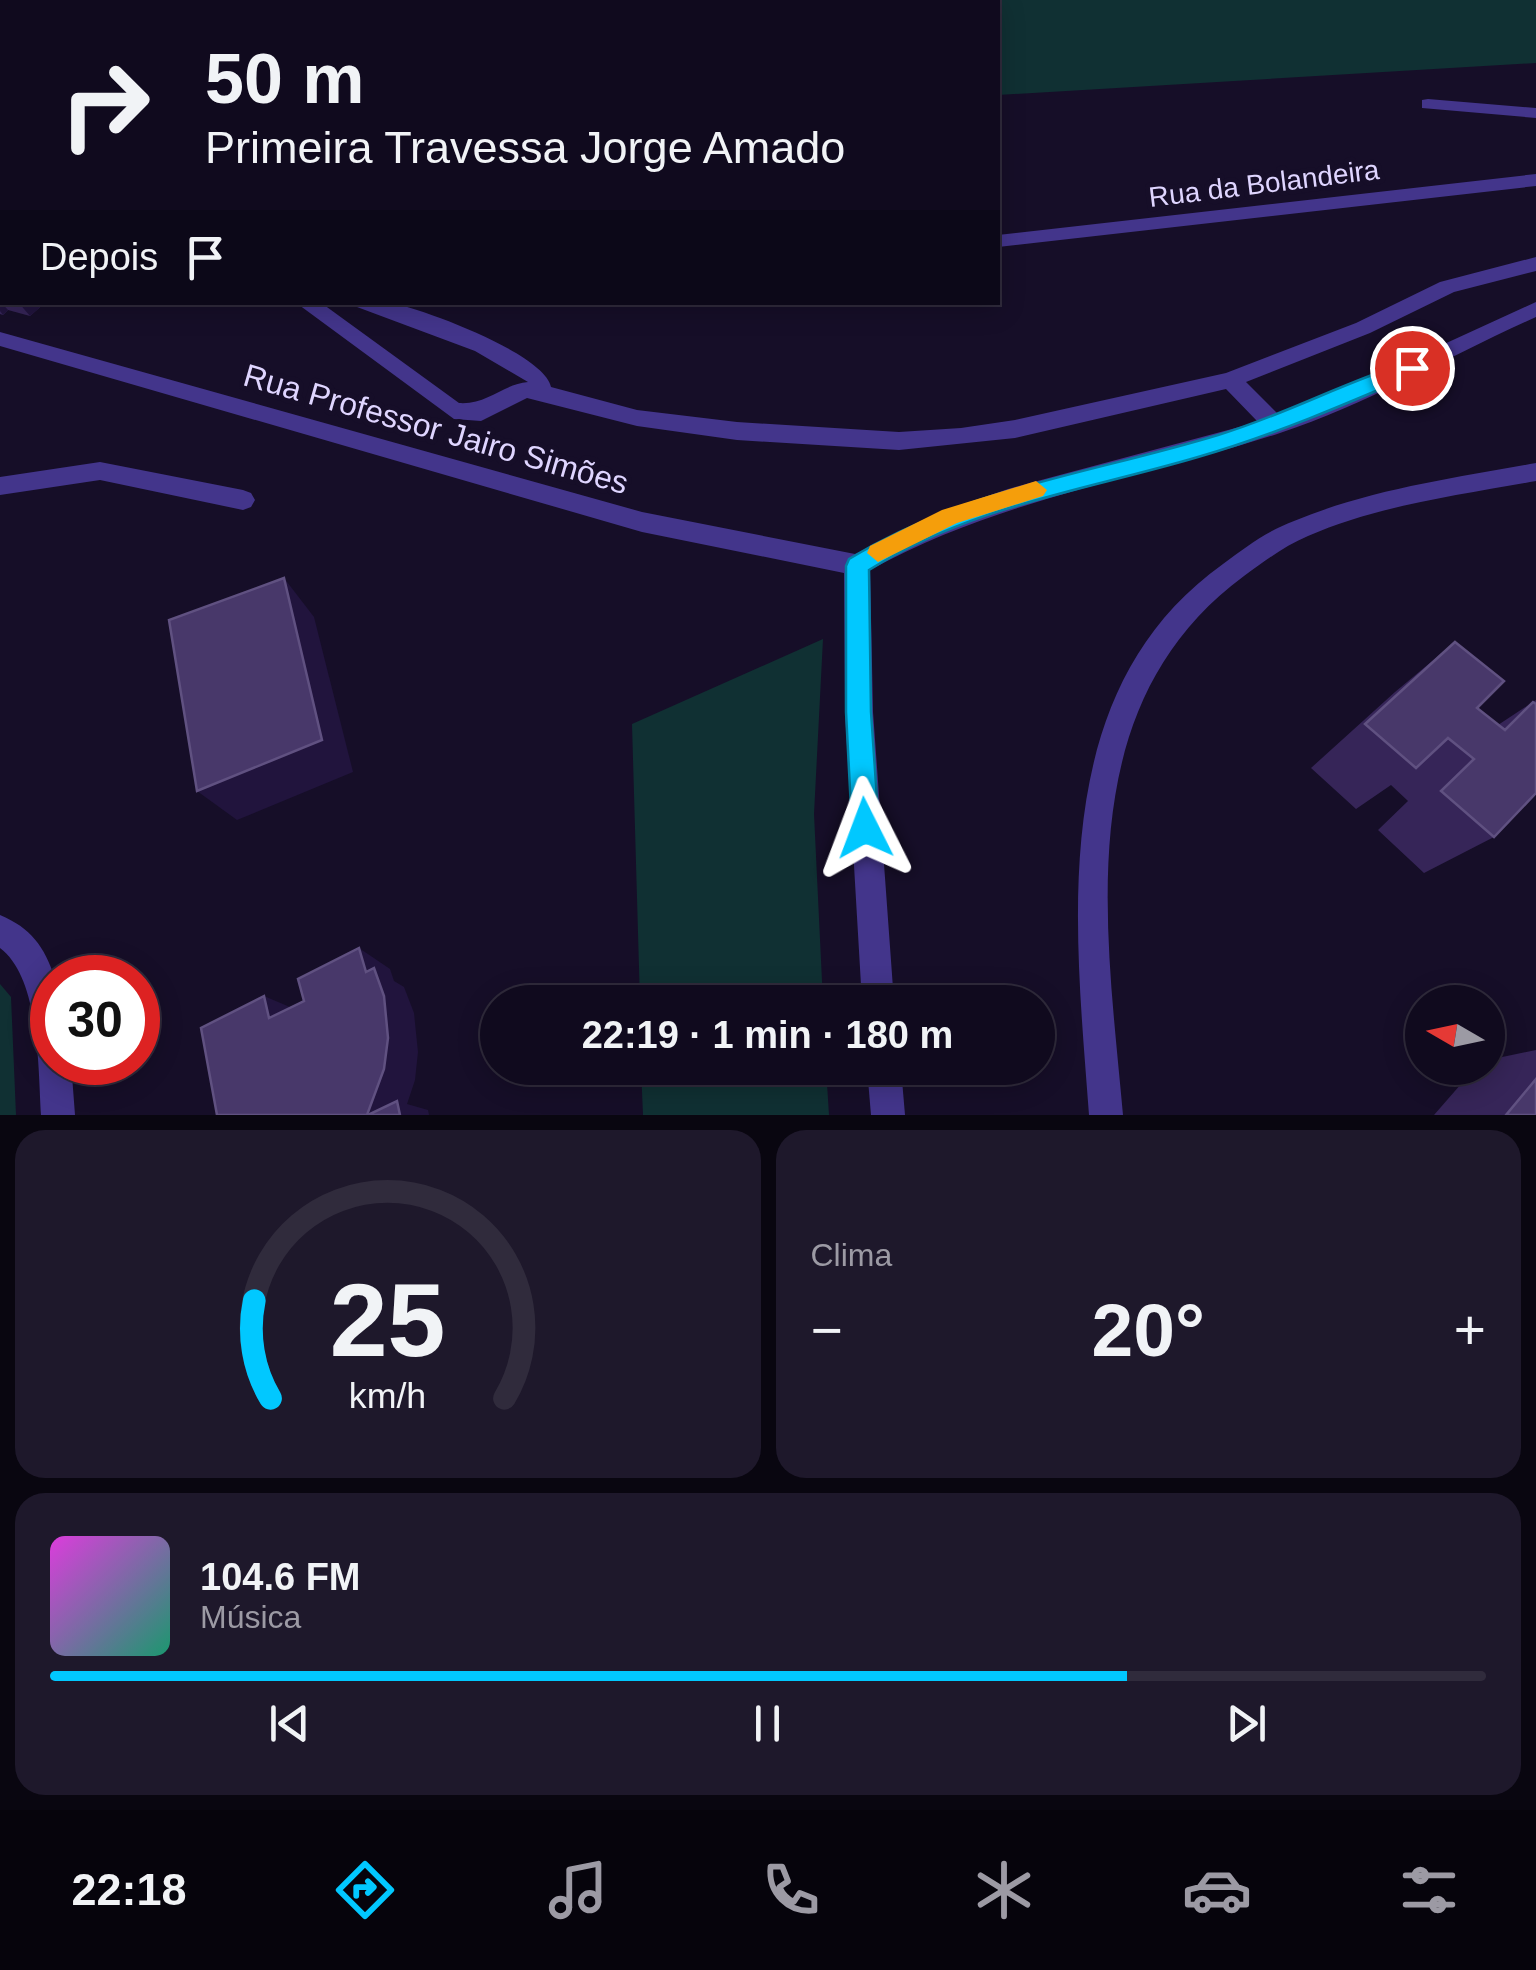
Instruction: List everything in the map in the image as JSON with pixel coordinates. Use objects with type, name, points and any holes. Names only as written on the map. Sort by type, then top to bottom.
[{"type":"street","points":[[1428,104],[1536,114]]},
{"type":"street","name":"Rua da Bolandeira","points":[[1000,241],[1536,180]]},
{"type":"street","points":[[308,305],[454,411],[480,413],[513,393],[540,391],[638,418],[737,431],[899,442],[1016,429],[1230,380],[1363,328],[1447,286],[1536,264]]},
{"type":"street","points":[[372,305],[463,338],[524,367],[535,374],[540,391]]},
{"type":"street","points":[[877,985],[859,712],[858,566],[902,538],[991,503],[1313,413],[1536,309]]},
{"type":"street","name":"Rua Professor Jairo Simões","points":[[0,339],[642,522],[858,566]]},
{"type":"street","points":[[1230,380],[1276,426]]},
{"type":"street","points":[[0,486],[100,471],[242,500]]},
{"type":"street","points":[[1106,1115],[1095,963],[1093,837],[1108,744],[1138,670],[1178,616],[1222,574],[1275,541],[1417,494],[1536,472]]},
{"type":"street","points":[[0,931],[31,955]]},
{"type":"street","points":[[56,1085],[58,1115]]},
{"type":"street","points":[[885,1085],[888,1115]]},
{"type":"green space","points":[[1000,0],[1536,0],[1536,63],[1000,95]]},
{"type":"green space","points":[[823,639],[814,814],[822,985],[640,985],[632,724]]},
{"type":"green space","points":[[0,984],[11,997],[16,1115],[0,1115]]},
{"type":"green space","points":[[642,1085],[827,1085],[829,1115],[643,1115]]},
{"type":"building","points":[[284,578],[322,740],[197,791],[169,620]]},
{"type":"building","points":[[1455,642],[1504,681],[1477,708],[1505,730],[1533,702],[1536,704],[1536,793],[1494,837],[1441,791],[1474,759],[1448,738],[1416,768],[1365,724]]},
{"type":"building","points":[[359,948],[366,972],[374,968],[384,996],[388,1038],[384,1069],[367,1115],[217,1115],[201,1028],[264,996],[269,1018],[304,1001],[298,979]]},
{"type":"building","points":[[1536,1079],[1536,1115],[1506,1115]]},
{"type":"building","points":[[397,1101],[400,1115],[368,1115]]},
{"type":"slow traffic","points":[[878,553],[950,516],[1036,490]]},
{"type":"route","points":[[865,828],[858,566],[902,538],[950,516],[1071,479],[1276,426],[1412,368]]}]
